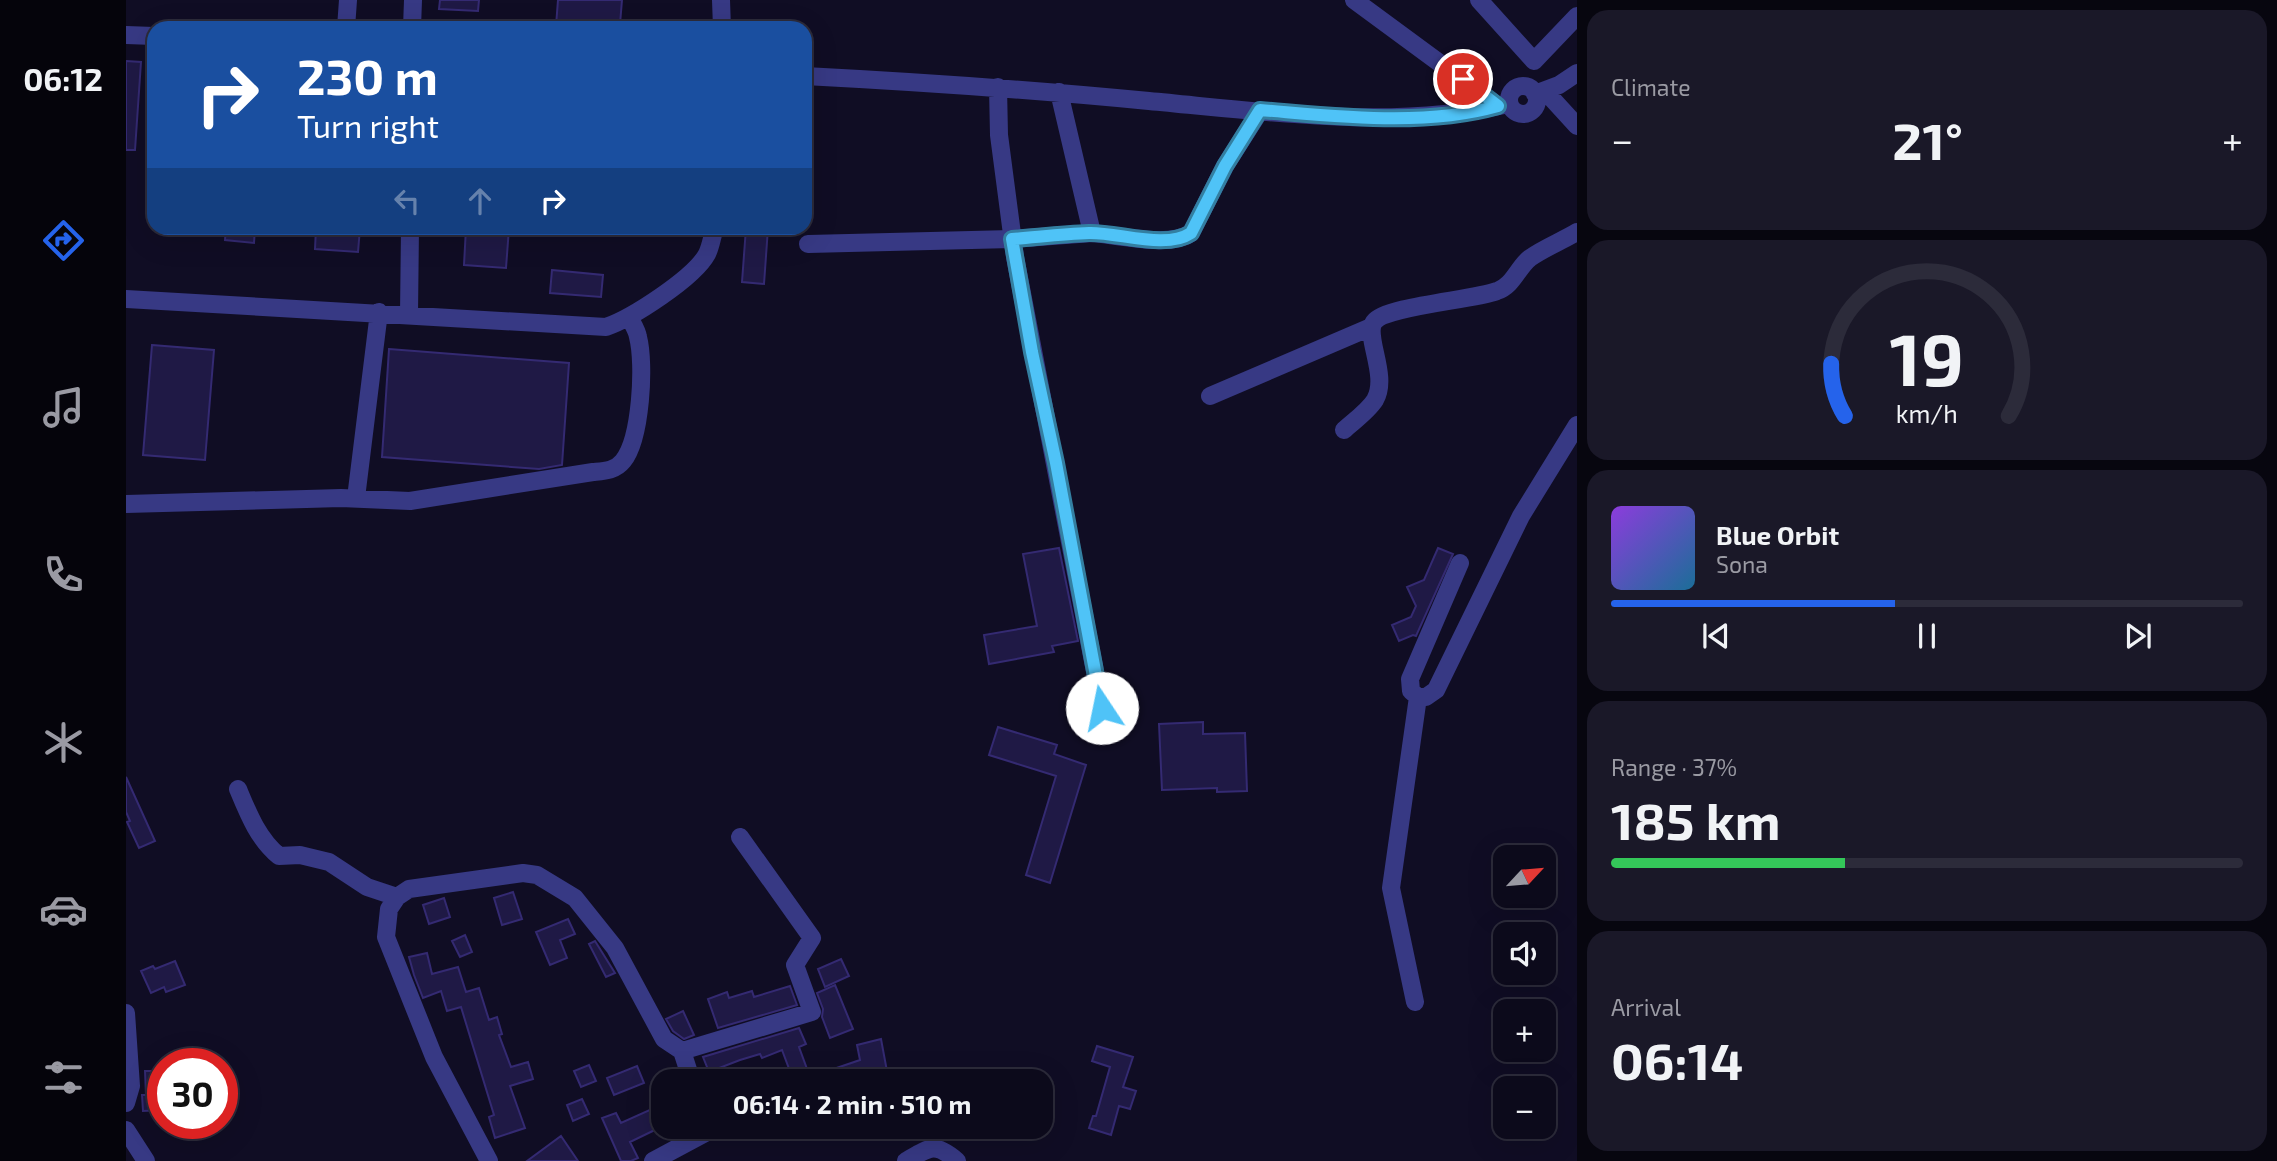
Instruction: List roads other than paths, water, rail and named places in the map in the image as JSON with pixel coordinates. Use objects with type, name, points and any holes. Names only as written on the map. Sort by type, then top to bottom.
[{"type":"street","points":[[346,21],[348,0]]},
{"type":"street","points":[[412,21],[413,0]]},
{"type":"street","points":[[721,0],[722,21]]},
{"type":"street","points":[[1354,0],[1514,112],[1528,113],[1535,107],[1534,61],[1479,0]]},
{"type":"street","points":[[1534,61],[1577,11]]},
{"type":"street","points":[[126,34],[147,36]]},
{"type":"street","points":[[1536,91],[1577,74]]},
{"type":"street","points":[[812,76],[999,87],[1366,118],[1437,116],[1504,105]]},
{"type":"street","points":[[999,87],[999,135],[1012,239],[1102,708]]},
{"type":"street","points":[[1536,91],[1577,126]]},
{"type":"street","points":[[1059,92],[1091,233]]},
{"type":"street","points":[[808,244],[1012,239],[1091,233],[1168,240],[1184,238],[1191,233],[1225,166],[1260,110]]},
{"type":"street","points":[[1210,396],[1371,327],[1375,320],[1382,316],[1499,291],[1515,277],[1528,259],[1577,232]]},
{"type":"street","points":[[409,314],[410,235]]},
{"type":"street","points":[[126,299],[606,327],[629,317],[693,272],[707,254],[713,235]]},
{"type":"street","points":[[356,498],[379,312]]},
{"type":"street","points":[[126,504],[356,498],[410,501],[609,471],[623,461],[636,431],[642,369],[638,335],[629,317]]},
{"type":"street","points":[[1344,430],[1374,401],[1378,390],[1379,367],[1371,327]]},
{"type":"street","points":[[1460,563],[1410,679],[1411,691],[1418,697],[1426,697],[1436,690],[1521,516],[1577,425]]},
{"type":"street","points":[[1415,1002],[1391,888],[1418,697]]},
{"type":"street","points":[[238,789],[250,817],[268,847],[279,856],[300,855],[329,862],[367,887],[397,897]]},
{"type":"street","points":[[681,1051],[812,1012],[795,965],[812,938],[740,837]]},
{"type":"street","points":[[489,1161],[434,1057],[386,937],[389,909],[397,897],[409,889],[523,873],[537,875],[575,898],[615,948],[664,1039],[681,1051],[687,1069]]},
{"type":"street","points":[[126,1013],[131,1086],[126,1103]]},
{"type":"street","points":[[126,1130],[146,1161]]},
{"type":"street","points":[[653,1161],[694,1139]]},
{"type":"street","points":[[906,1161],[927,1149],[944,1149],[957,1161]]}]
